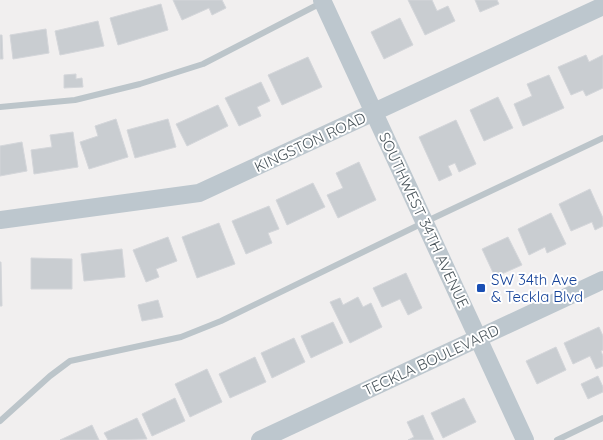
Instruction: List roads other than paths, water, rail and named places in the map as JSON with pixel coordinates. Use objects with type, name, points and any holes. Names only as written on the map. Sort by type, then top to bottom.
[{"type":"main road","name":"SOUTHWEST 34TH AVENUE","points":[[323,1],[525,440]]},
{"type":"main road","name":"KINGSTON ROAD","points":[[0,220],[200,194],[603,6]]},
{"type":"main road","name":"TECKLA BOULEVARD","points":[[260,440],[603,280]]},
{"type":"lane","points":[[0,107],[74,100],[140,84],[203,64],[323,1]]},
{"type":"lane","points":[[0,421],[50,376],[70,361],[181,337],[221,321],[424,222],[603,138]]},
{"type":"lane","points":[[557,440],[603,418]]},
{"type":"place","name":"SW 34th Ave & Teckla Blvd","points":[[481,288]]}]
